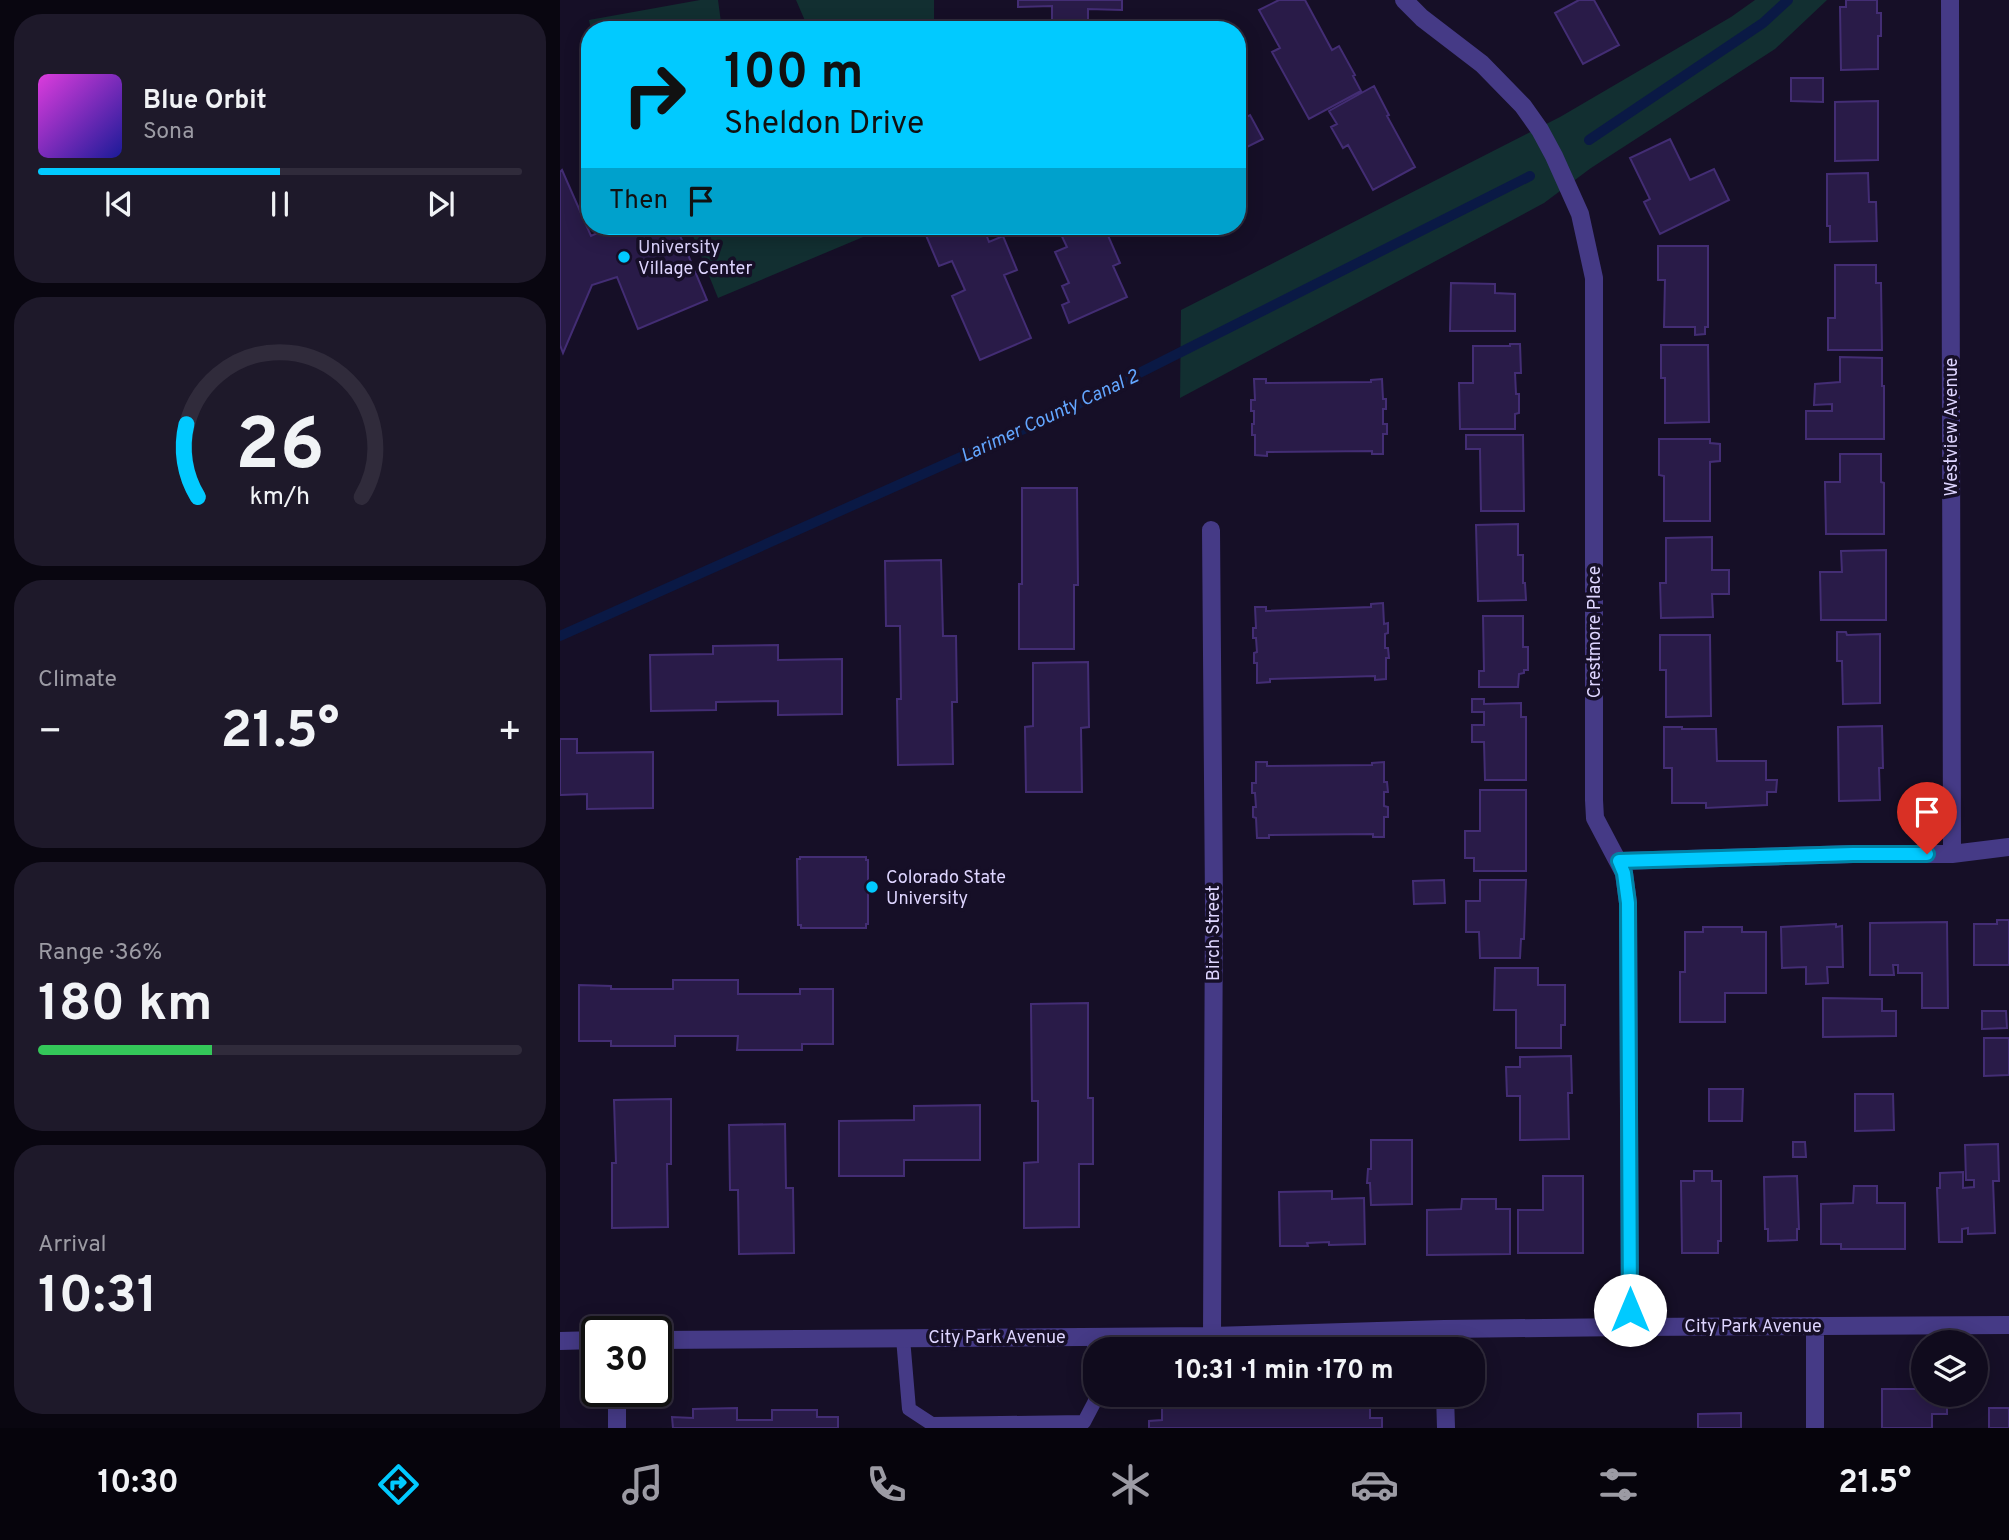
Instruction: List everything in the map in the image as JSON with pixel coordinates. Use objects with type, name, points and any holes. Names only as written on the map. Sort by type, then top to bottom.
[{"type":"street","name":"Crestmore Place","points":[[1404,0],[1422,18],[1482,64],[1523,106],[1540,130],[1580,214],[1594,278],[1594,800],[1595,818],[1624,873],[1628,903],[1630,1327]]},
{"type":"street","name":"Westview Avenue","points":[[1950,0],[1952,854]]},
{"type":"street","name":"Birch Street","points":[[1211,530],[1214,889],[1212,1336]]},
{"type":"street","points":[[1619,861],[1952,854],[2009,846]]},
{"type":"street","name":"City Park Avenue","points":[[1094,1337],[1444,1329],[2009,1325]]},
{"type":"street","points":[[1815,1326],[1815,1428]]},
{"type":"street","points":[[1444,1329],[1444,1337]]},
{"type":"street","name":"City Park Avenue","points":[[672,1340],[1083,1337]]},
{"type":"street","points":[[560,1341],[581,1340]]},
{"type":"street","points":[[617,1407],[617,1428]]},
{"type":"street","points":[[1445,1407],[1446,1428]]},
{"type":"lane","points":[[902,1338],[909,1409],[932,1424],[1084,1422],[1093,1407]]},
{"type":"green space","points":[[700,0],[718,0],[721,21],[589,21]]},
{"type":"green space","points":[[796,0],[934,0],[934,21],[805,21]]},
{"type":"green space","points":[[1755,0],[1827,0],[1775,49],[1591,168],[1544,203],[1180,398],[1181,310],[1560,117],[1731,17]]},
{"type":"green space","points":[[693,235],[868,235],[718,298]]},
{"type":"building","points":[[1018,0],[1122,0],[1122,10],[1088,9],[1088,21],[1052,21],[1052,6],[1018,7]]},
{"type":"building","points":[[1279,0],[1305,0],[1332,50],[1339,46],[1361,91],[1309,119],[1272,52],[1280,48],[1259,10]]},
{"type":"building","points":[[1579,0],[1594,0],[1619,45],[1583,64],[1555,13]]},
{"type":"building","points":[[1846,0],[1877,0],[1877,13],[1881,13],[1878,69],[1841,70],[1840,7],[1846,7]]},
{"type":"building","points":[[1791,78],[1823,78],[1823,102],[1791,101]]},
{"type":"building","points":[[1374,86],[1415,167],[1373,190],[1348,145],[1343,148],[1331,127],[1337,124],[1329,111]]},
{"type":"building","points":[[1878,101],[1878,160],[1835,161],[1835,102]]},
{"type":"building","points":[[1250,115],[1263,139],[1246,148],[1246,117]]},
{"type":"building","points":[[1670,139],[1690,180],[1714,169],[1729,200],[1660,234],[1644,202],[1650,199],[1630,158]]},
{"type":"building","name":"University Village Center","points":[[562,170],[581,213],[581,235],[680,235],[707,300],[638,329],[617,277],[592,285],[563,353],[560,345]]},
{"type":"building","points":[[1868,173],[1869,202],[1876,202],[1877,241],[1830,242],[1830,226],[1827,226],[1827,174]]},
{"type":"building","points":[[926,235],[986,235],[989,242],[1003,236],[1017,270],[1004,275],[1031,338],[980,360],[952,296],[965,290],[952,261],[939,266]]},
{"type":"building","points":[[1061,235],[1108,235],[1120,263],[1113,266],[1127,297],[1069,323],[1062,305],[1069,302],[1062,286],[1069,283],[1055,252],[1067,247]]},
{"type":"building","points":[[1658,246],[1708,246],[1708,327],[1705,327],[1705,334],[1695,335],[1695,327],[1664,327],[1665,280],[1658,280]]},
{"type":"building","points":[[1835,265],[1876,265],[1876,283],[1881,283],[1882,350],[1828,350],[1828,318],[1835,318]]},
{"type":"building","points":[[1451,283],[1495,284],[1495,293],[1515,294],[1515,331],[1450,331]]},
{"type":"building","points":[[1520,344],[1521,373],[1515,373],[1519,413],[1515,414],[1515,429],[1460,429],[1459,383],[1473,383],[1473,346]]},
{"type":"building","points":[[1661,345],[1708,345],[1709,422],[1665,423],[1665,378],[1661,378]]},
{"type":"building","points":[[1840,357],[1882,358],[1884,439],[1806,439],[1806,411],[1832,411],[1832,404],[1814,405],[1815,384],[1840,382]]},
{"type":"building","points":[[1254,379],[1266,379],[1266,383],[1371,382],[1382,379],[1383,399],[1386,399],[1383,424],[1387,424],[1387,434],[1383,434],[1383,454],[1372,454],[1372,451],[1267,452],[1267,456],[1255,455],[1255,435],[1252,435],[1254,411],[1251,411],[1251,400],[1255,400]]},
{"type":"building","points":[[1466,435],[1523,435],[1524,511],[1481,511],[1480,449],[1466,449]]},
{"type":"building","points":[[1659,439],[1710,439],[1710,443],[1720,444],[1720,461],[1710,462],[1710,521],[1664,521],[1664,476],[1659,475]]},
{"type":"building","points":[[1840,454],[1881,454],[1884,534],[1826,534],[1825,482],[1840,482]]},
{"type":"building","points":[[1022,488],[1077,488],[1078,585],[1074,585],[1074,649],[1019,649]]},
{"type":"building","points":[[1518,524],[1518,555],[1523,555],[1526,600],[1478,601],[1476,525]]},
{"type":"building","points":[[1712,537],[1712,570],[1729,570],[1729,594],[1712,594],[1713,617],[1661,618],[1660,583],[1666,583],[1666,538]]},
{"type":"building","points":[[1886,550],[1886,620],[1821,620],[1820,572],[1842,572],[1841,551]]},
{"type":"building","points":[[941,560],[943,636],[956,636],[957,702],[952,702],[953,764],[898,765],[900,626],[886,626],[885,561]]},
{"type":"building","points":[[1383,603],[1384,624],[1388,623],[1388,633],[1385,634],[1385,648],[1388,648],[1389,658],[1386,658],[1386,679],[1375,680],[1375,676],[1270,679],[1270,682],[1257,683],[1257,663],[1254,663],[1254,653],[1257,652],[1256,638],[1253,638],[1253,628],[1256,628],[1255,607],[1266,607],[1266,611],[1371,607],[1371,604]]},
{"type":"building","points":[[1483,616],[1523,616],[1523,647],[1528,647],[1528,670],[1519,674],[1518,687],[1479,687],[1479,671],[1484,671]]},
{"type":"building","points":[[1837,632],[1846,632],[1847,635],[1880,634],[1880,703],[1843,704],[1842,661],[1837,661]]},
{"type":"building","points":[[1660,635],[1710,635],[1711,716],[1666,717],[1666,670],[1660,670]]},
{"type":"building","points":[[778,645],[778,660],[842,659],[842,714],[778,715],[778,701],[716,702],[716,710],[651,711],[650,655],[713,654],[713,646]]},
{"type":"building","points":[[1088,662],[1089,727],[1081,728],[1082,792],[1026,792],[1025,727],[1033,726],[1033,663]]},
{"type":"building","points":[[1472,699],[1484,699],[1484,704],[1521,703],[1521,717],[1526,717],[1526,780],[1485,780],[1484,742],[1472,742],[1472,725],[1484,725],[1484,712],[1472,712]]},
{"type":"building","points":[[1882,726],[1883,768],[1879,768],[1880,800],[1839,801],[1838,727]]},
{"type":"building","points":[[1664,727],[1716,729],[1717,761],[1766,761],[1766,780],[1777,780],[1776,792],[1767,792],[1767,805],[1706,808],[1706,803],[1672,803],[1672,768],[1664,768]]},
{"type":"building","points":[[560,739],[577,739],[577,753],[653,752],[653,808],[587,809],[587,794],[560,795]]},
{"type":"building","points":[[1256,762],[1267,762],[1267,766],[1372,765],[1384,762],[1384,782],[1387,782],[1388,792],[1384,792],[1384,806],[1388,807],[1388,817],[1384,817],[1384,837],[1373,837],[1373,834],[1269,835],[1269,838],[1257,838],[1256,818],[1253,817],[1253,807],[1256,807],[1255,793],[1252,793],[1252,783],[1256,783]]},
{"type":"building","points":[[1480,790],[1526,790],[1526,871],[1474,871],[1474,858],[1465,858],[1465,831],[1480,831]]},
{"type":"building","points":[[866,857],[866,928],[801,928],[801,925],[798,925],[797,859]]},
{"type":"building","points":[[1444,880],[1445,903],[1414,904],[1413,881]]},
{"type":"building","points":[[1480,880],[1526,880],[1524,939],[1521,939],[1520,958],[1480,958],[1479,932],[1466,932],[1466,901],[1480,901]]},
{"type":"building","points":[[1997,920],[2009,920],[2009,965],[1974,965],[1974,924],[1997,924]]},
{"type":"building","points":[[1947,922],[1948,1008],[1922,1008],[1922,973],[1898,973],[1898,965],[1893,965],[1894,975],[1870,975],[1870,923]]},
{"type":"building","points":[[1836,924],[1836,927],[1842,926],[1843,967],[1827,967],[1828,983],[1806,984],[1806,967],[1782,968],[1781,927]]},
{"type":"building","points":[[1703,927],[1742,927],[1742,932],[1766,932],[1766,993],[1725,993],[1725,1022],[1680,1022],[1680,972],[1685,972],[1685,932],[1703,932]]},
{"type":"building","points":[[1495,968],[1538,968],[1538,985],[1565,985],[1565,1025],[1561,1025],[1561,1048],[1516,1048],[1516,1010],[1494,1010]]},
{"type":"building","points":[[673,980],[738,980],[738,994],[800,994],[800,989],[833,989],[833,1044],[802,1044],[802,1050],[737,1050],[738,1036],[675,1036],[675,1046],[611,1046],[611,1041],[579,1041],[579,985],[611,986],[611,989],[673,989]]},
{"type":"building","points":[[1823,998],[1882,999],[1882,1011],[1896,1011],[1896,1036],[1823,1037]]},
{"type":"building","points":[[1088,1003],[1088,1098],[1093,1098],[1093,1164],[1079,1164],[1079,1227],[1024,1228],[1024,1163],[1038,1162],[1038,1101],[1032,1101],[1031,1004]]},
{"type":"building","points":[[1982,1011],[2006,1011],[2007,1028],[1982,1029]]},
{"type":"building","points":[[1984,1038],[2009,1038],[2009,1075],[1984,1076]]},
{"type":"building","points":[[1571,1056],[1572,1093],[1568,1093],[1569,1139],[1520,1140],[1520,1096],[1507,1096],[1506,1067],[1520,1067],[1520,1057]]},
{"type":"building","points":[[1709,1089],[1743,1089],[1742,1121],[1709,1121]]},
{"type":"building","points":[[1855,1094],[1893,1094],[1894,1130],[1855,1131]]},
{"type":"building","points":[[671,1099],[671,1164],[667,1164],[668,1227],[612,1228],[612,1163],[616,1163],[614,1100]]},
{"type":"building","points":[[980,1105],[980,1160],[904,1160],[904,1176],[839,1176],[839,1121],[914,1120],[914,1106]]},
{"type":"building","points":[[785,1124],[786,1188],[793,1188],[794,1253],[739,1254],[738,1190],[730,1190],[729,1125]]},
{"type":"building","points":[[1371,1140],[1412,1140],[1412,1204],[1371,1205],[1370,1183],[1367,1183],[1368,1169],[1371,1169]]},
{"type":"building","points":[[1793,1142],[1805,1142],[1806,1157],[1793,1157]]},
{"type":"building","points":[[1998,1144],[1999,1181],[1993,1181],[1995,1233],[1968,1234],[1968,1228],[1962,1229],[1962,1242],[1939,1242],[1937,1188],[1940,1188],[1940,1173],[1963,1172],[1963,1188],[1974,1187],[1974,1180],[1966,1180],[1965,1145]]},
{"type":"building","points":[[1694,1171],[1712,1171],[1712,1181],[1721,1181],[1721,1241],[1718,1241],[1718,1253],[1682,1253],[1681,1181],[1694,1181]]},
{"type":"building","points":[[1543,1176],[1583,1176],[1583,1253],[1518,1253],[1518,1210],[1543,1210]]},
{"type":"building","points":[[1797,1176],[1797,1240],[1768,1241],[1768,1229],[1765,1229],[1764,1177]]},
{"type":"building","points":[[1854,1186],[1877,1186],[1877,1203],[1905,1203],[1905,1249],[1841,1249],[1841,1244],[1821,1244],[1821,1204],[1853,1203]]},
{"type":"building","points":[[1332,1191],[1332,1199],[1364,1198],[1365,1244],[1329,1245],[1329,1242],[1307,1243],[1308,1246],[1280,1246],[1279,1192]]},
{"type":"building","points":[[1462,1199],[1496,1199],[1496,1209],[1510,1209],[1510,1254],[1427,1255],[1427,1210],[1461,1209]]},
{"type":"building","points":[[1882,1389],[1911,1389],[1911,1407],[1947,1407],[1947,1414],[1932,1414],[1932,1428],[1882,1428]]},
{"type":"building","points":[[1162,1407],[1370,1407],[1370,1418],[1382,1418],[1382,1428],[1149,1428],[1149,1421],[1162,1420]]},
{"type":"building","points":[[737,1408],[737,1420],[772,1420],[772,1410],[817,1410],[817,1417],[838,1417],[838,1428],[673,1428],[672,1417],[693,1418],[693,1409]]},
{"type":"building","points":[[1989,1408],[2009,1408],[2009,1428],[1989,1428]]},
{"type":"building","points":[[1741,1413],[1741,1428],[1698,1428],[1698,1414]]},
{"type":"waterway","name":"Larimer County Canal 2","points":[[1589,140],[1763,23],[1788,0]]},
{"type":"waterway","name":"Larimer County Canal 2","points":[[560,636],[1064,411],[1530,176]]},
{"type":"place","name":"University Village Center","points":[[624,257]]},
{"type":"place","name":"Colorado State University","points":[[872,887]]},
{"type":"route","points":[[1630,1310],[1628,903],[1624,873],[1619,861],[1927,854]]}]
